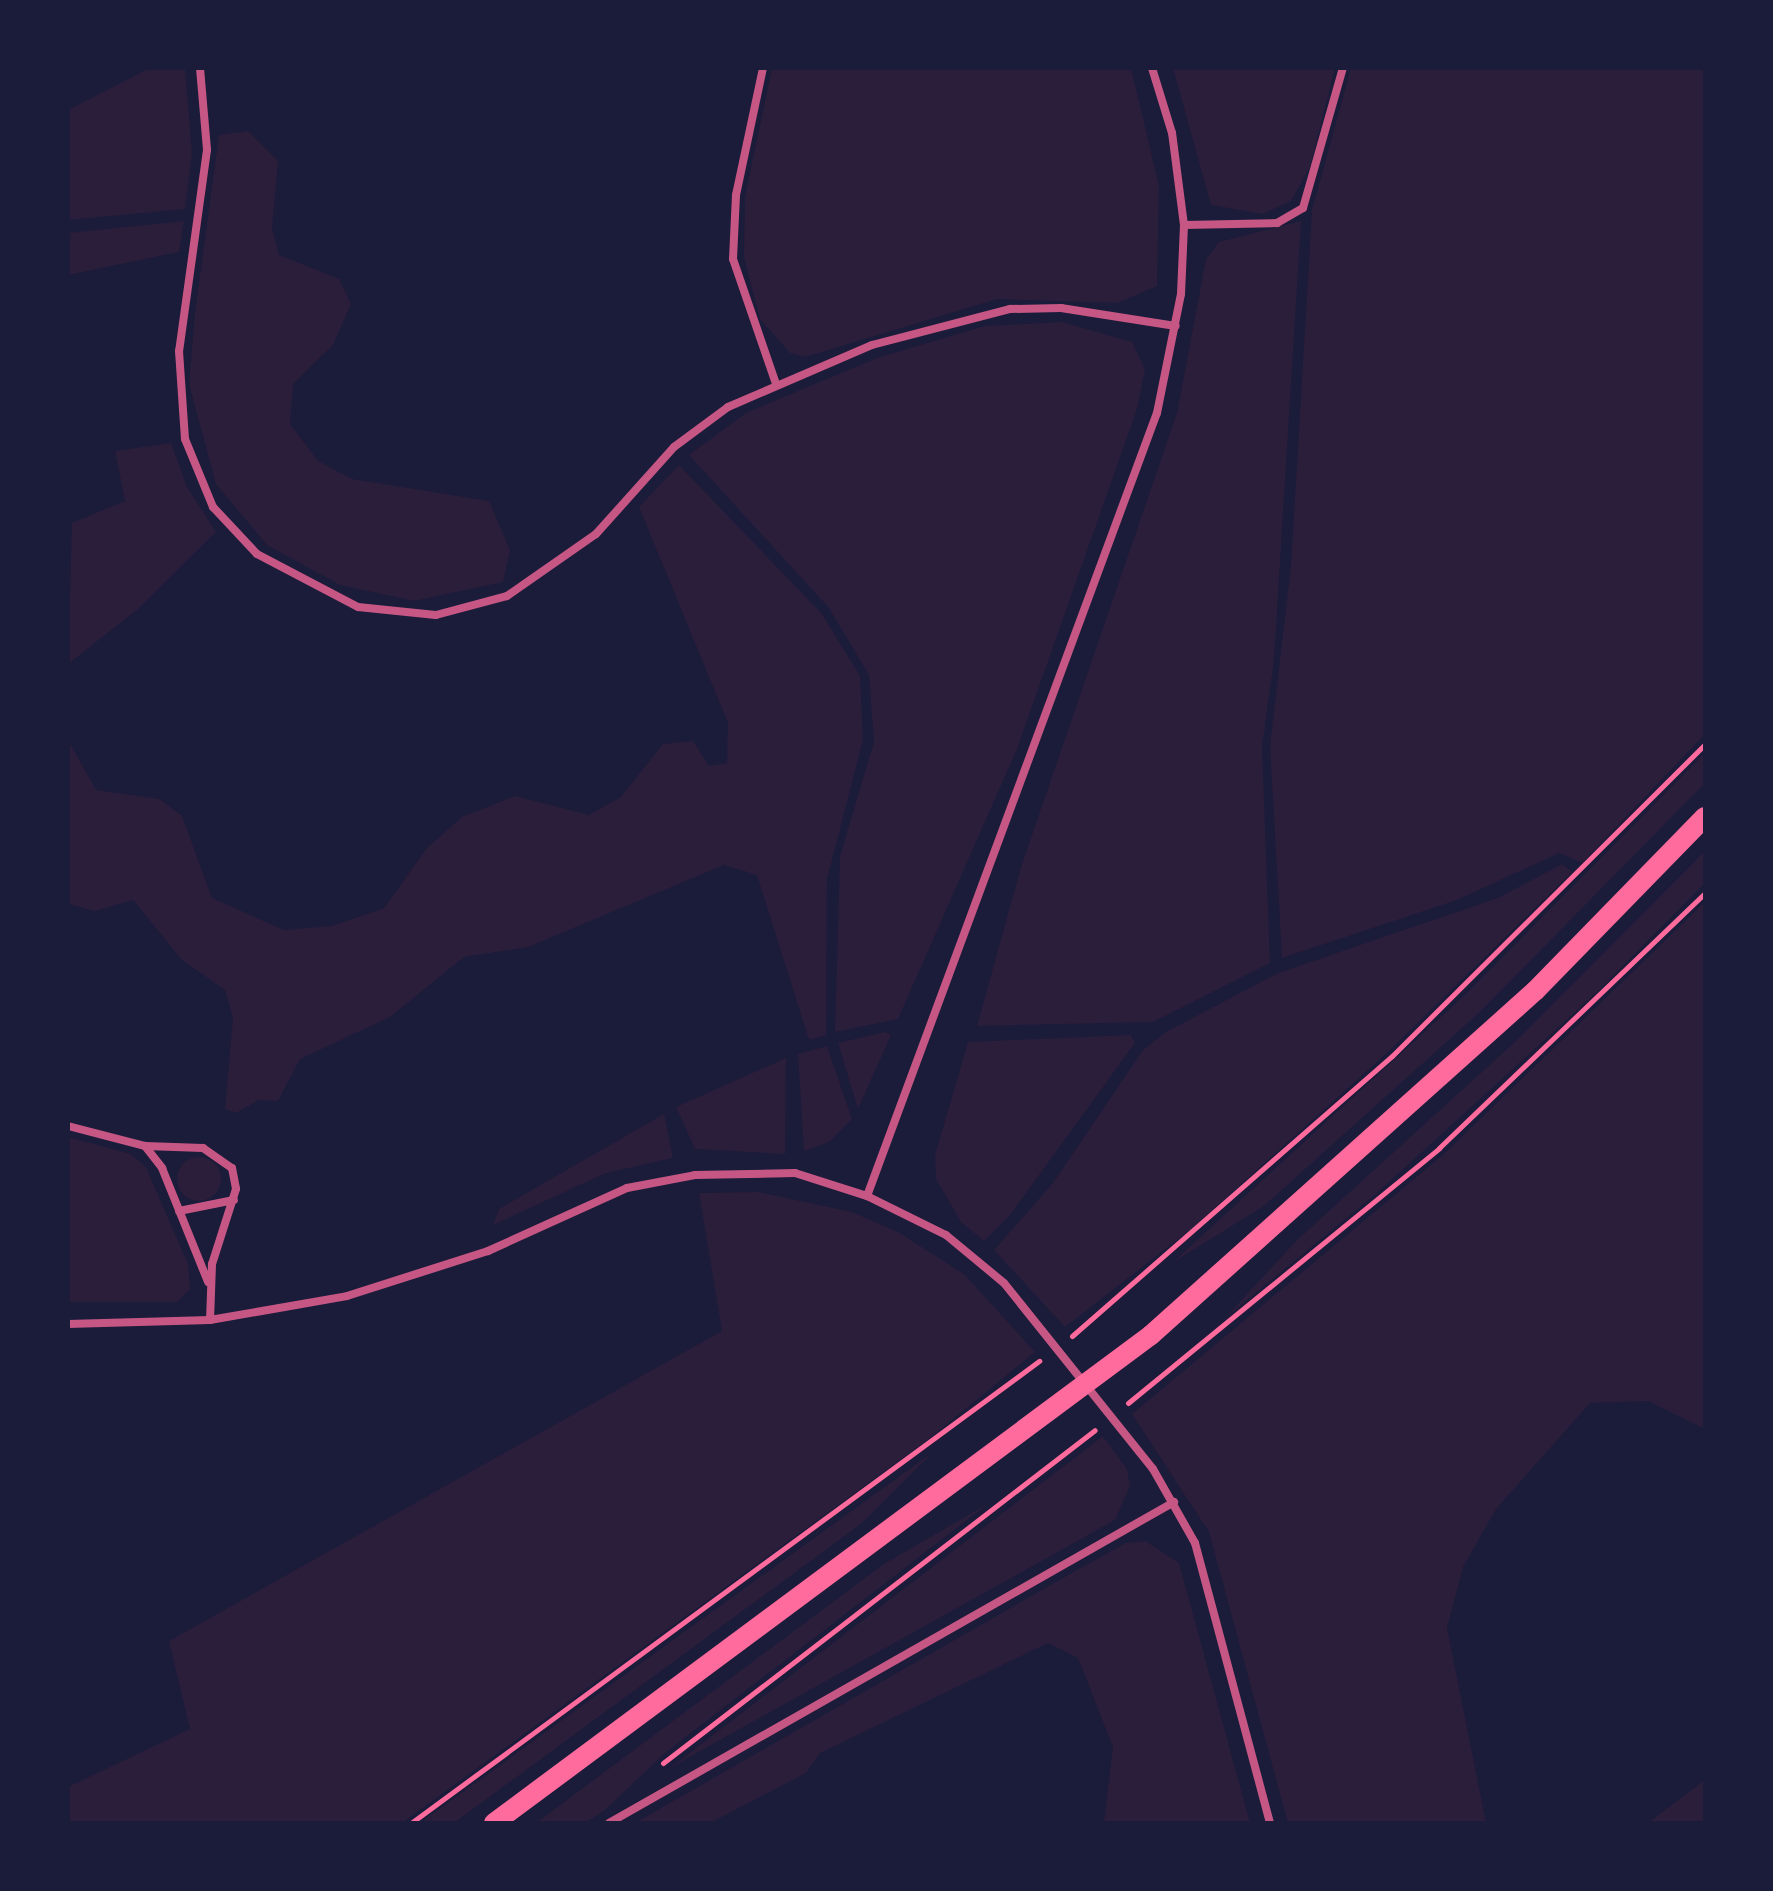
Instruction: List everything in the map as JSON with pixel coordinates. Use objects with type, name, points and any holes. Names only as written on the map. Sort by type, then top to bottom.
[{"type":"main road","points":[[494,1823],[1024,1435],[1151,1335],[1524,1002],[1705,817]]},
{"type":"street","points":[[200,68],[207,150],[179,351],[185,439],[213,507],[257,554],[297,581],[358,607],[407,614],[456,611],[507,596],[596,534],[674,447],[728,407],[872,345],[1010,309],[1061,308],[1176,326]]},
{"type":"street","points":[[763,68],[736,195],[733,259],[776,384]]},
{"type":"street","points":[[867,1196],[1117,528],[1157,413],[1176,326],[1184,225],[1172,133],[1152,68]]},
{"type":"street","points":[[1184,225],[1277,223],[1303,208],[1343,68]]},
{"type":"street","points":[[68,1126],[145,1146],[214,1152],[232,1168],[234,1200],[208,1283]]},
{"type":"street","points":[[145,1146],[179,1211],[208,1283],[210,1320]]},
{"type":"street","points":[[68,1324],[210,1320],[393,1284],[488,1251],[627,1188],[681,1177],[795,1173],[867,1196],[946,1235],[1004,1283],[1128,1434],[1174,1502],[1195,1543],[1270,1823]]},
{"type":"street","points":[[179,1211],[234,1200]]},
{"type":"street","points":[[609,1823],[1174,1502]]},
{"type":"path","points":[[1121,1297],[1334,1110],[1584,871],[1705,744]]},
{"type":"path","points":[[1178,1363],[1439,1148],[1705,893]]},
{"type":"path","points":[[411,1823],[997,1394]]},
{"type":"path","points":[[657,1769],[1048,1467]]},
{"type":"shaded area","points":[[150,68],[185,68],[192,153],[185,209],[68,220],[68,110]]},
{"type":"shaded area","points":[[772,68],[1131,68],[1159,186],[1157,286],[1118,303],[997,299],[805,357],[790,353],[760,319],[744,257],[745,197]]},
{"type":"shaded area","points":[[1173,68],[1335,68],[1310,167],[1291,201],[1263,214],[1211,205]]},
{"type":"shaded area","points":[[1351,68],[1705,68],[1705,734],[1582,863],[1559,853],[1457,900],[1282,958],[1270,746],[1291,566],[1312,210]]},
{"type":"shaded area","points":[[248,131],[278,161],[272,228],[279,255],[339,279],[351,304],[333,345],[293,384],[290,424],[318,461],[352,479],[489,501],[510,550],[503,582],[414,601],[340,585],[267,545],[216,484],[189,384],[195,313],[219,135]]},
{"type":"shaded area","points":[[184,221],[179,252],[68,275],[68,233]]},
{"type":"shaded area","points":[[1301,221],[1274,660],[1262,746],[1270,963],[1153,1022],[977,1026],[1021,867],[1177,413],[1206,259],[1219,242]]},
{"type":"shaded area","points":[[1062,322],[1132,342],[1145,369],[1137,409],[1017,749],[898,1019],[835,1032],[840,856],[874,742],[869,675],[829,608],[689,455],[746,413],[877,358],[985,326]]},
{"type":"shaded area","points":[[171,443],[187,487],[216,532],[138,609],[68,664],[72,523],[125,501],[115,451]]},
{"type":"shaded area","points":[[679,465],[822,614],[860,676],[863,740],[827,879],[826,1035],[809,1040],[757,875],[724,865],[528,947],[464,957],[390,1017],[300,1059],[278,1101],[259,1100],[236,1113],[225,1109],[233,1018],[225,990],[182,960],[133,900],[95,911],[68,904],[68,740],[96,790],[160,799],[182,816],[212,898],[284,930],[332,926],[384,908],[427,848],[462,817],[515,796],[589,815],[621,797],[663,744],[693,741],[709,766],[727,763],[728,723],[639,507]]},
{"type":"shaded area","points":[[1705,753],[1705,783],[1480,1012],[1264,1206],[1172,1263],[1466,994]]},
{"type":"shaded area","points":[[1705,851],[1705,883],[1596,993],[1377,1193],[1224,1319],[1297,1240],[1517,1040]]},
{"type":"shaded area","points":[[1562,864],[1572,872],[1388,1052],[1191,1229],[1065,1327],[994,1250],[1053,1183],[1143,1050],[1166,1032],[1278,973],[1498,898]]},
{"type":"shaded area","points":[[1705,902],[1705,1429],[1648,1401],[1590,1403],[1496,1509],[1463,1567],[1447,1628],[1486,1823],[1288,1823],[1209,1532],[1132,1414],[1444,1154]]},
{"type":"shaded area","points":[[885,1032],[891,1035],[858,1109],[838,1043]]},
{"type":"shaded area","points":[[1131,1035],[1135,1043],[1010,1215],[984,1241],[961,1222],[936,1179],[935,1155],[968,1042]]},
{"type":"shaded area","points":[[827,1046],[852,1119],[829,1142],[804,1151],[798,1054]]},
{"type":"shaded area","points":[[786,1058],[785,1154],[695,1149],[676,1107]]},
{"type":"shaded area","points":[[664,1114],[673,1158],[606,1173],[493,1225],[499,1209]]},
{"type":"shaded area","points":[[68,1137],[131,1154],[146,1167],[188,1264],[190,1289],[177,1302],[68,1302]]},
{"type":"shaded area","points":[[199,1157],[214,1164],[221,1179],[214,1194],[199,1201],[184,1194],[177,1179],[184,1164]]},
{"type":"shaded area","points":[[758,1192],[852,1212],[900,1233],[965,1275],[1035,1352],[926,1441],[402,1823],[68,1823],[68,1787],[190,1729],[169,1641],[722,1331],[699,1193]]},
{"type":"shaded area","points":[[1103,1436],[1127,1469],[1130,1486],[1115,1520],[670,1768]]},
{"type":"shaded area","points":[[933,1452],[861,1524],[454,1823],[420,1823]]},
{"type":"shaded area","points":[[989,1503],[665,1753],[605,1810],[585,1823],[536,1823],[884,1564]]},
{"type":"shaded area","points":[[1145,1541],[1179,1563],[1250,1823],[1104,1822],[1113,1747],[1078,1658],[1048,1643],[820,1753],[806,1773],[710,1823],[635,1823],[1068,1575],[1126,1543]]},
{"type":"shaded area","points":[[1705,1780],[1705,1823],[1648,1823],[1661,1813]]}]
